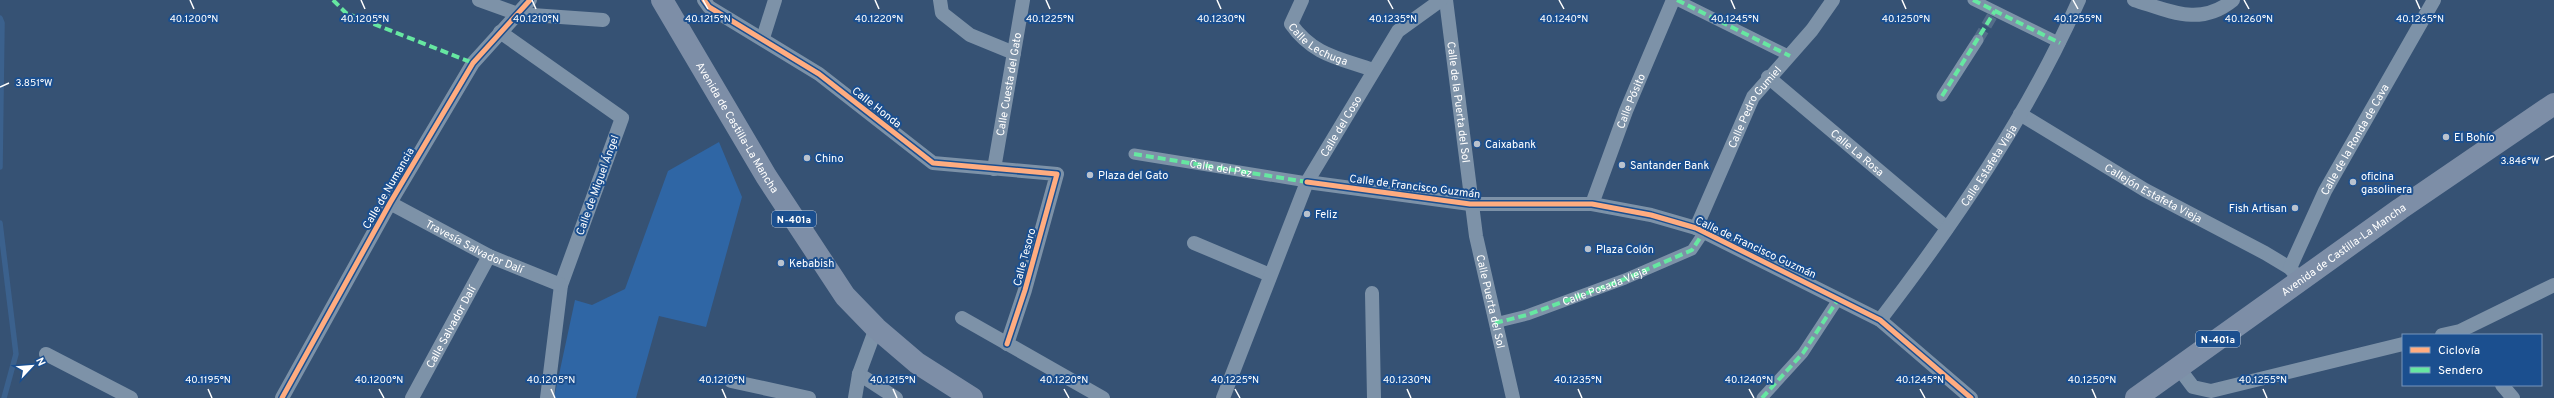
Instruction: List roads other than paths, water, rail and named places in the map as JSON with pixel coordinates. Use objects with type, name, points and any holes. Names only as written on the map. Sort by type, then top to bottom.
[{"type":"main road","name":"Avenida de Castilla-La Mancha","points":[[662,0],[766,176],[812,248],[846,296],[876,328],[917,362],[972,398]]},
{"type":"main road","name":"Avenida de Castilla-La Mancha","points":[[2136,398],[2178,367],[2295,274],[2554,104]]},
{"type":"street","points":[[479,0],[518,14],[603,20]]},
{"type":"street","name":"Calle de Numancia","points":[[282,398],[390,203],[473,63],[530,0]]},
{"type":"street","name":"Calle Honda","points":[[704,0],[709,7],[763,38],[818,74],[933,163],[1057,174]]},
{"type":"street","points":[[763,38],[775,0]]},
{"type":"street","points":[[940,0],[942,13],[970,35],[1014,53]]},
{"type":"street","name":"Calle Cuesta del Gato","points":[[994,169],[1023,0]]},
{"type":"street","name":"Calle Lechuga","points":[[1302,0],[1291,24],[1302,39],[1315,49],[1374,70]]},
{"type":"street","name":"Calle del Coso","points":[[1223,398],[1307,182],[1398,31],[1441,0]]},
{"type":"street","name":"Calle de la Puerta del Sol","points":[[1446,0],[1470,204]]},
{"type":"street","name":"Calle Pósito","points":[[1592,204],[1626,111],[1673,0]]},
{"type":"street","points":[[1677,0],[1790,56]]},
{"type":"street","name":"Calle Pedro Gumiel","points":[[1700,230],[1753,97],[1768,77],[1790,56],[1833,0]]},
{"type":"street","points":[[1973,0],[2060,43]]},
{"type":"street","name":"Calle Estafeta Vieja","points":[[1880,320],[1927,259],[2041,81],[2079,0]]},
{"type":"street","points":[[2134,0],[2188,16],[2220,11],[2233,0]]},
{"type":"street","name":"Calle de la Ronda de Cava","points":[[2295,274],[2325,191],[2434,0]]},
{"type":"street","name":"Calle de Miguel Ángel","points":[[500,32],[622,118],[561,285],[547,398]]},
{"type":"street","points":[[1942,96],[1978,40]]},
{"type":"street","name":"Calle La Rosa","points":[[1768,77],[1947,228]]},
{"type":"street","name":"Callejón Estafeta Vieja","points":[[2020,114],[2139,186],[2295,274]]},
{"type":"street","name":"Calle del Pez","points":[[1134,154],[1307,182]]},
{"type":"street","name":"Calle Tesoro","points":[[1007,344],[1025,290],[1057,174]]},
{"type":"street","name":"Calle de Francisco Guzmán","points":[[1307,182],[1470,204],[1592,204],[1650,215],[1700,230],[1839,298],[1880,320],[1971,398]]},
{"type":"street","name":"Travesía Salvador Dalí","points":[[390,203],[489,256],[561,285]]},
{"type":"street","name":"Calle Puerta del Sol","points":[[1470,204],[1512,398]]},
{"type":"street","name":"Calle Posada Vieja","points":[[1495,323],[1527,315],[1592,291],[1692,250],[1700,230]]},
{"type":"street","points":[[1194,243],[1270,275]]},
{"type":"street","name":"Calle Salvador Dalí","points":[[412,398],[489,256]]},
{"type":"street","points":[[2461,333],[2554,284]]},
{"type":"street","points":[[1372,293],[1374,398]]},
{"type":"street","points":[[1762,398],[1803,353],[1839,298]]},
{"type":"street","points":[[962,318],[1103,398]]},
{"type":"street","points":[[855,398],[859,374],[876,328]]},
{"type":"street","points":[[2178,367],[2193,387],[2211,391],[2402,344]]},
{"type":"street","points":[[46,354],[131,398]]},
{"type":"street","points":[[859,374],[896,398]]},
{"type":"street","points":[[731,381],[809,398]]},
{"type":"street","points":[[2503,386],[2513,398]]},
{"type":"waterway","points":[[0,18],[2,23],[0,167]]},
{"type":"waterway","points":[[0,223],[16,354],[4,398]]},
{"type":"tunnel","points":[[1978,40],[1995,11]]},
{"type":"place","name":"El Bohío","points":[[2446,137]]},
{"type":"place","name":"Caixabank","points":[[1477,144]]},
{"type":"place","name":"Chino","points":[[807,158]]},
{"type":"place","name":"Santander Bank","points":[[1622,165]]},
{"type":"place","name":"Plaza del Gato","points":[[1090,175]]},
{"type":"place","name":"oficina gasolinera","points":[[2353,182]]},
{"type":"place","name":"Fish Artisan","points":[[2295,208]]},
{"type":"place","name":"Feliz","points":[[1307,214]]},
{"type":"place","name":"Plaza Colón","points":[[1588,249]]},
{"type":"place","name":"Kebabish","points":[[781,263]]}]
